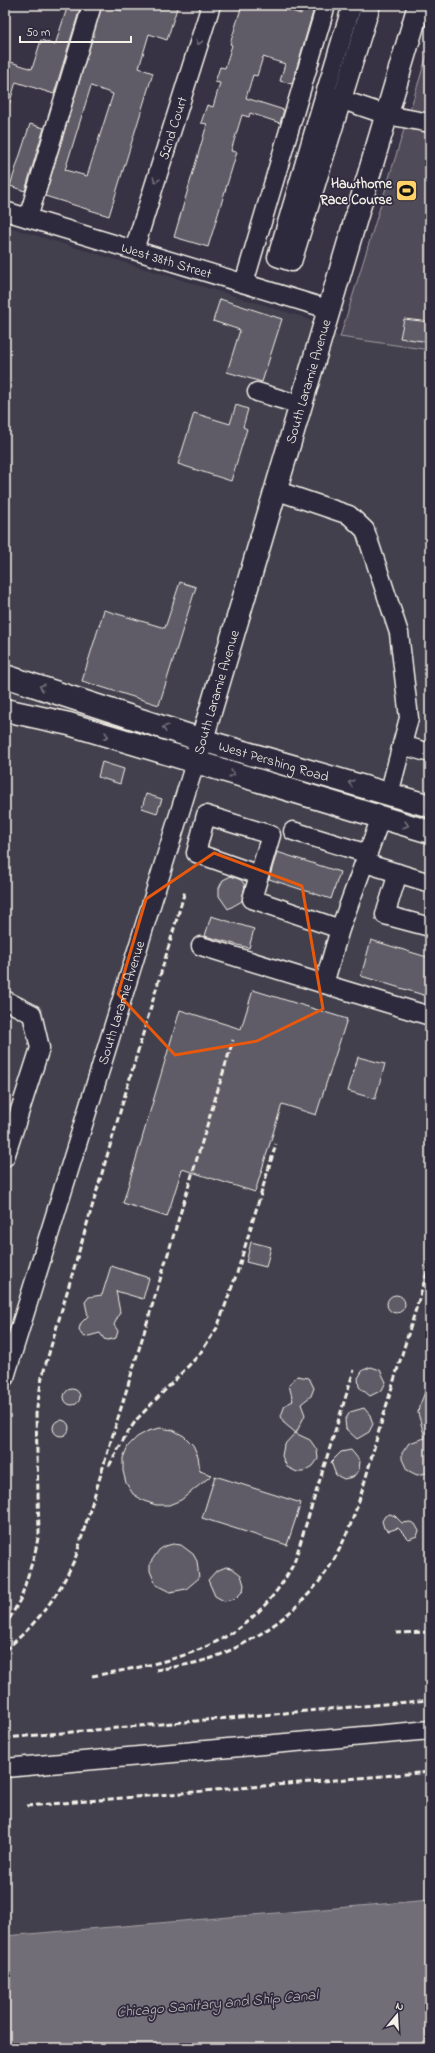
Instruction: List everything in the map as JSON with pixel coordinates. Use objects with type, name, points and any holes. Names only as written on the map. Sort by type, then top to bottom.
[{"type":"main road","name":"South Laramie Avenue","points":[[195,764],[328,309],[419,5]]},
{"type":"main road","name":"West Pershing Road","points":[[5,676],[202,740],[430,806]]},
{"type":"main road","name":"West Pershing Road","points":[[5,710],[68,724],[195,764],[430,832]]},
{"type":"main road","points":[[381,817],[389,794]]},
{"type":"street","points":[[28,218],[92,5]]},
{"type":"street","name":"52nd Court","points":[[134,250],[211,5]]},
{"type":"street","points":[[244,283],[326,5]]},
{"type":"street","points":[[352,5],[333,96],[292,262],[276,257],[333,96],[371,5]]},
{"type":"street","points":[[333,96],[387,114],[430,123]]},
{"type":"street","name":"West 38th Street","points":[[5,211],[328,309]]},
{"type":"street","points":[[257,392],[300,405]]},
{"type":"street","points":[[275,490],[349,515],[364,530],[399,633],[409,718],[389,794]]},
{"type":"street","points":[[402,745],[430,753]]},
{"type":"street","name":"South Laramie Avenue","points":[[5,1377],[195,764]]},
{"type":"street","points":[[324,984],[340,929],[381,817]]},
{"type":"street","points":[[292,831],[366,858],[398,873],[430,883]]},
{"type":"street","points":[[398,873],[385,915],[430,928]]},
{"type":"street","points":[[259,875],[252,899],[340,929]]},
{"type":"street","points":[[201,946],[430,1016]]},
{"type":"street","points":[[5,1000],[32,1014],[40,1048],[5,1157]]},
{"type":"street","points":[[5,1768],[430,1730]]},
{"type":"highlighted area","points":[[214,853],[302,886],[323,1009],[257,1041],[175,1055],[118,994],[146,899]]},
{"type":"shaded area","name":"Hawthorne Race Course","points":[[430,45],[430,350],[340,337]]},
{"type":"shaded area","points":[[5,226],[303,317],[340,337],[430,350],[430,1900],[5,1936]]},
{"type":"water","name":"Chicago Sanitary and Ship Canal","points":[[430,1900],[430,2048],[5,2048],[5,1936]]},
{"type":"building","points":[[68,5],[81,5],[54,94],[16,82],[8,108],[5,107],[5,60],[32,69],[41,40],[55,45]]},
{"type":"building","points":[[102,5],[122,11],[123,5],[178,5],[167,40],[149,34],[139,68],[153,73],[109,216],[45,196]],"holes":[[[91,86],[113,94],[87,176],[65,170]]]},
{"type":"building","points":[[242,5],[271,5],[301,14],[304,5],[315,5],[292,84],[280,81],[285,64],[263,57],[257,76],[253,75],[246,98],[284,110],[280,123],[250,113],[249,117],[242,115],[231,151],[237,152],[208,247],[174,237],[207,124],[201,123],[207,105],[213,107],[220,83],[215,82],[220,67],[225,68],[232,45],[230,44]]},
{"type":"building","points":[[30,124],[44,128],[25,191],[10,186]]},
{"type":"building","points":[[220,299],[282,319],[262,382],[227,372],[240,330],[213,321]]},
{"type":"building","points":[[404,319],[430,322],[430,342],[400,338]]},
{"type":"building","points":[[236,405],[248,409],[243,427],[247,429],[231,481],[178,464],[194,413],[230,424]]},
{"type":"building","points":[[180,582],[196,587],[159,705],[82,681],[104,610],[165,628]]},
{"type":"building","points":[[102,762],[124,769],[120,784],[98,777]]},
{"type":"building","points":[[146,794],[162,799],[157,813],[142,808]]},
{"type":"building","points":[[277,852],[340,872],[331,899],[269,879]]},
{"type":"building","points":[[231,876],[241,880],[245,885],[242,901],[228,909],[219,896],[219,888],[223,880]]},
{"type":"building","points":[[211,916],[254,929],[249,948],[205,936]]},
{"type":"building","points":[[371,940],[430,958],[430,997],[361,976]]},
{"type":"building","points":[[253,990],[347,1019],[316,1115],[282,1104],[255,1192],[182,1169],[167,1217],[123,1203],[180,1010],[241,1029]]},
{"type":"building","points":[[358,1057],[385,1064],[375,1099],[348,1091]]},
{"type":"building","points":[[251,1242],[271,1247],[266,1267],[246,1262]]},
{"type":"building","points":[[111,1266],[149,1278],[143,1299],[116,1291],[120,1312],[114,1325],[118,1331],[116,1338],[108,1340],[104,1339],[100,1333],[85,1337],[81,1334],[79,1329],[81,1323],[88,1316],[85,1302],[89,1297],[102,1295]]},
{"type":"building","points":[[392,1295],[400,1295],[405,1300],[403,1311],[400,1313],[392,1313],[387,1308],[387,1300]]},
{"type":"building","points":[[371,1367],[380,1370],[386,1382],[382,1390],[370,1396],[359,1387],[358,1378],[363,1370]]},
{"type":"building","points":[[297,1376],[309,1378],[314,1388],[311,1396],[301,1404],[305,1415],[296,1433],[284,1423],[281,1416],[285,1405],[293,1401],[289,1385]]},
{"type":"building","points":[[430,1380],[430,1472],[417,1475],[407,1470],[402,1459],[402,1453],[409,1443],[425,1438],[418,1413]]},
{"type":"building","points":[[69,1389],[75,1389],[80,1394],[78,1403],[75,1405],[69,1405],[64,1400],[64,1394]]},
{"type":"building","points":[[364,1408],[370,1415],[373,1424],[369,1432],[357,1439],[346,1429],[345,1420],[350,1412]]},
{"type":"building","points":[[58,1420],[64,1420],[69,1425],[67,1434],[64,1436],[58,1436],[53,1431],[53,1425]]},
{"type":"building","points":[[160,1428],[173,1430],[184,1436],[193,1445],[198,1456],[200,1471],[212,1475],[181,1500],[169,1505],[156,1505],[144,1501],[133,1494],[126,1483],[123,1471],[123,1458],[128,1446],[137,1437],[148,1431]]},
{"type":"building","points":[[295,1433],[310,1440],[317,1450],[318,1459],[313,1466],[303,1472],[297,1472],[287,1467],[282,1456],[284,1445]]},
{"type":"building","points":[[351,1450],[360,1461],[359,1470],[353,1477],[344,1479],[336,1475],[331,1462],[341,1452]]},
{"type":"building","points":[[215,1476],[301,1503],[287,1545],[202,1518]]},
{"type":"building","points":[[390,1514],[395,1516],[402,1523],[410,1522],[415,1524],[419,1531],[417,1536],[409,1539],[398,1528],[389,1531],[384,1528],[382,1521],[385,1516]]},
{"type":"building","points":[[173,1544],[181,1545],[193,1554],[197,1561],[199,1578],[186,1589],[170,1592],[156,1585],[150,1571],[150,1563],[159,1550],[165,1546]]},
{"type":"building","points":[[226,1567],[232,1568],[241,1575],[244,1585],[243,1591],[235,1599],[224,1601],[215,1596],[208,1580],[216,1571]]},
{"type":"railway","points":[[5,1627],[21,1598],[35,1553],[39,1533],[36,1414],[42,1377],[185,891]]},
{"type":"railway","points":[[5,1650],[27,1630],[46,1608],[63,1583],[76,1556],[233,1040]]},
{"type":"railway","points":[[109,1466],[126,1435],[137,1419],[199,1355],[217,1328],[237,1273],[276,1144]]},
{"type":"railway","points":[[156,1670],[191,1664],[212,1658],[251,1640],[286,1615],[317,1584],[329,1567],[340,1548],[357,1507],[384,1412],[430,1263]]},
{"type":"railway","points":[[92,1676],[154,1664],[182,1656],[209,1645],[233,1632],[256,1614],[276,1591],[294,1563],[354,1370]]},
{"type":"railway","points":[[396,1633],[430,1632]]},
{"type":"railway","points":[[5,1738],[430,1700]]},
{"type":"railway","points":[[27,1806],[430,1772]]},
{"type":"place","name":"Hawthorne Race Course","points":[[407,191]]}]
